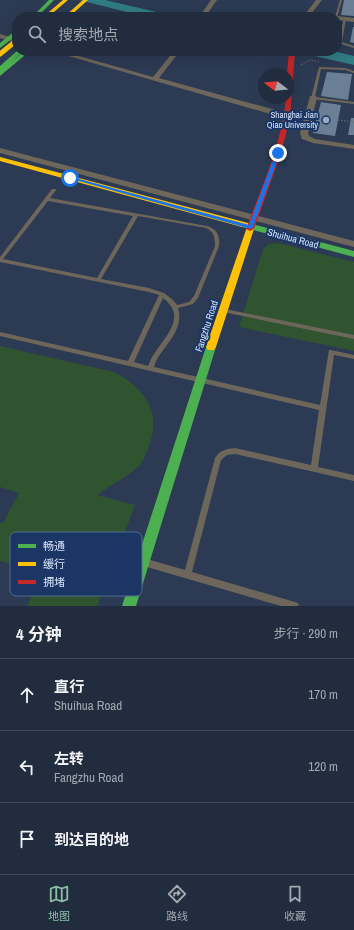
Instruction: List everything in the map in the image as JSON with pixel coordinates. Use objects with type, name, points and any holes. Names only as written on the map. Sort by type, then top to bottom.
[{"type":"main road","points":[[39,12],[52,0]]},
{"type":"main road","points":[[51,12],[66,0]]},
{"type":"main road","points":[[66,12],[82,1]]},
{"type":"main road","points":[[71,12],[82,1]]},
{"type":"main road","points":[[0,46],[12,41]]},
{"type":"main road","points":[[0,54],[12,42]]},
{"type":"main road","points":[[0,68],[14,56]]},
{"type":"main road","points":[[0,74],[22,56]]},
{"type":"main road","name":"Fangzhu Road","points":[[142,565],[223,310],[278,153],[287,116],[292,56]]},
{"type":"main road","name":"Shuihua Road","points":[[0,159],[354,254]]},
{"type":"main road","name":"Fangzhu Road","points":[[129,606],[132,596]]},
{"type":"street","points":[[206,12],[214,0]]},
{"type":"street","points":[[310,12],[319,0]]},
{"type":"street","points":[[342,19],[354,20]]},
{"type":"street","points":[[0,36],[12,39]]},
{"type":"street","points":[[72,56],[287,116]]},
{"type":"street","points":[[155,79],[172,56]]},
{"type":"street","points":[[313,98],[304,133],[305,137],[313,141],[354,147]]},
{"type":"street","name":"Shuihua Road","points":[[0,150],[354,244]]},
{"type":"lane","points":[[338,12],[341,0]]},
{"type":"lane","points":[[342,34],[345,19]]},
{"type":"lane","points":[[342,44],[354,46]]},
{"type":"lane","points":[[354,72],[345,69],[320,68],[313,98],[354,103]]},
{"type":"lane","points":[[54,190],[0,260],[162,294],[176,307],[177,318],[173,332],[156,355],[150,368]]},
{"type":"lane","points":[[47,199],[207,227],[216,233],[217,246],[196,297],[192,303],[176,307]]},
{"type":"lane","points":[[98,280],[136,215]]},
{"type":"lane","points":[[130,364],[162,294]]},
{"type":"lane","points":[[223,310],[354,337]]},
{"type":"lane","points":[[0,334],[323,408]]},
{"type":"lane","points":[[314,469],[331,352],[354,357]]},
{"type":"lane","points":[[188,574],[218,458],[226,452],[235,451],[354,478]]},
{"type":"lane","points":[[143,562],[295,606]]},
{"type":"path","points":[[338,120],[354,122]]},
{"type":"shaded area","points":[[79,0],[105,0],[157,12],[127,12]]},
{"type":"shaded area","points":[[342,53],[354,56],[354,65],[315,56],[342,56]]},
{"type":"shaded area","points":[[278,243],[354,262],[354,351],[239,327],[263,249],[269,244]]},
{"type":"shaded area","points":[[0,346],[114,372],[133,385],[147,400],[153,420],[153,431],[146,455],[138,467],[97,495],[135,505],[125,532],[10,532],[10,564],[0,561],[0,522],[3,523],[19,493],[0,487]]},
{"type":"shaded area","points":[[32,596],[101,596],[97,606],[27,606]]},
{"type":"building","points":[[344,0],[354,0],[354,16],[342,15]]},
{"type":"building","points":[[354,27],[354,43],[350,42]]},
{"type":"building","points":[[327,72],[352,74],[348,100],[321,96]]},
{"type":"building","points":[[321,102],[341,105],[335,136],[313,133]]},
{"type":"building","points":[[351,118],[354,118],[354,135],[348,135]]},
{"type":"traffic: fast","points":[[39,12],[52,0]]},
{"type":"traffic: fast","points":[[0,46],[12,36]]},
{"type":"traffic: fast","points":[[0,69],[14,56]]},
{"type":"traffic: fast","points":[[0,74],[21,56]]},
{"type":"traffic: fast","points":[[245,225],[354,254]]},
{"type":"traffic: fast","points":[[142,565],[211,347]]},
{"type":"traffic: fast","points":[[129,606],[132,596]]},
{"type":"traffic: slow","points":[[51,12],[66,0]]},
{"type":"traffic: slow","points":[[72,12],[86,0]]},
{"type":"traffic: slow","points":[[0,54],[12,44]]},
{"type":"traffic: slow","points":[[0,159],[245,225]]},
{"type":"traffic: slow","points":[[211,347],[250,229]]},
{"type":"traffic: jam","points":[[250,229],[278,153],[287,118],[292,56]]},
{"type":"place","name":"Shanghai Jian Qiao University","points":[[326,120]]},
{"type":"route","points":[[70,178],[251,227],[278,153]]}]
